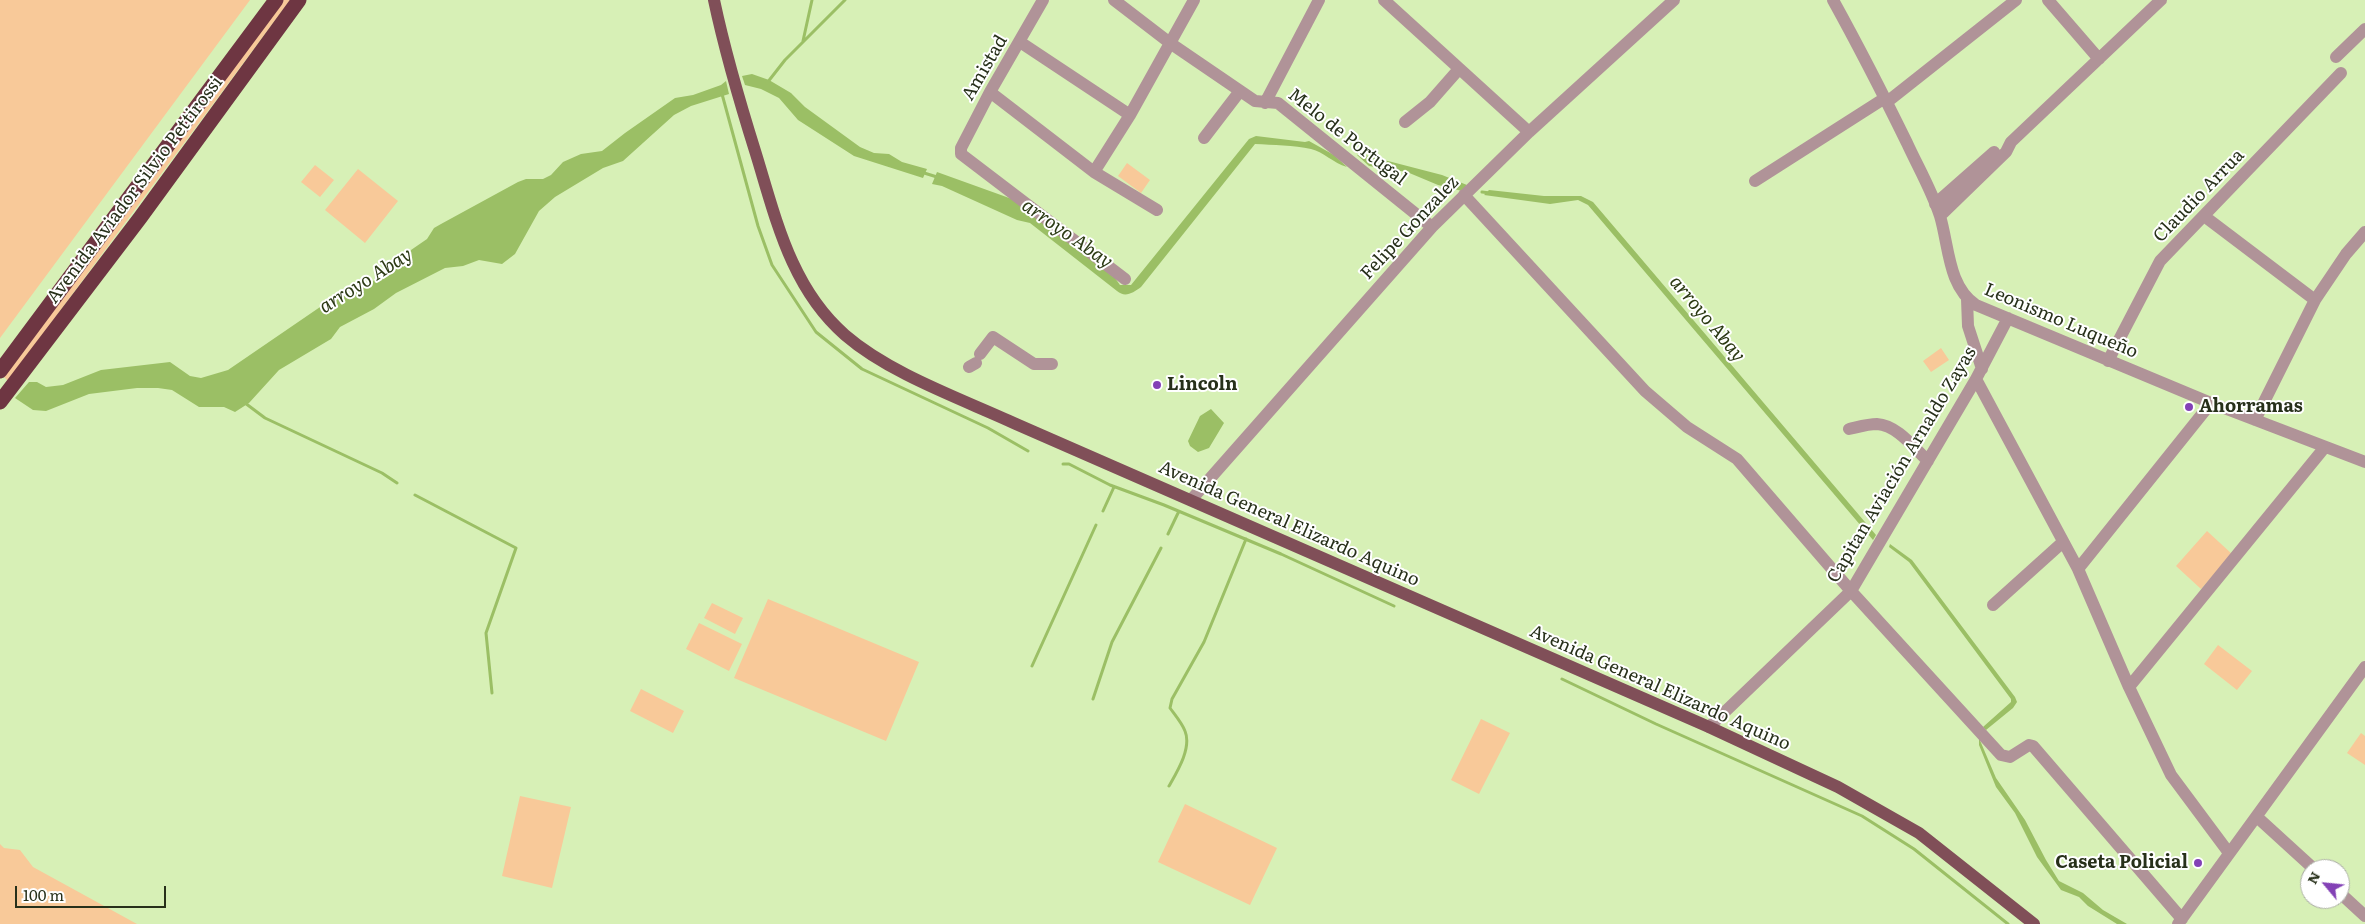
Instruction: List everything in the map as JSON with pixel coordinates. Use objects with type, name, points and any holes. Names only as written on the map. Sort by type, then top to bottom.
[{"type":"highway","name":"Avenida Aviador Silvio Pettirossi","points":[[1,369],[276,0]]},
{"type":"highway","name":"Avenida Aviador Silvio Pettirossi","points":[[0,402],[140,218],[299,0]]},
{"type":"main road","name":"Avenida General Elizardo Aquino","points":[[714,0],[732,76],[785,247],[800,280],[815,303],[845,335],[907,374],[1709,727],[1838,787],[1919,832],[2034,924]]},
{"type":"street","name":"Amistad","points":[[1043,0],[990,92],[961,148],[961,154],[1125,279]]},
{"type":"street","name":"Melo de Portugal","points":[[1114,0],[1170,43],[1255,101],[1278,103],[1432,227]]},
{"type":"street","points":[[1094,172],[1130,115],[1194,0]]},
{"type":"street","points":[[1265,103],[1319,0]]},
{"type":"street","points":[[1384,0],[1529,132]]},
{"type":"street","name":"Felipe Gonzalez","points":[[1191,500],[1432,227],[1529,132],[1674,0]]},
{"type":"street","name":"Leonismo Luqueño","points":[[1833,0],[1886,100],[1935,204],[1940,216],[1954,275],[1967,299],[2108,361],[2365,462]]},
{"type":"street","points":[[1755,181],[1886,100],[2016,0]]},
{"type":"street","points":[[1935,204],[2002,146],[2011,142],[2161,0]]},
{"type":"street","points":[[2055,2],[2099,58]]},
{"type":"street","points":[[2336,57],[2365,29]]},
{"type":"street","points":[[1020,42],[1130,115]]},
{"type":"street","points":[[1405,122],[1430,102],[1459,69]]},
{"type":"street","name":"Claudio Arrua","points":[[2108,361],[2160,261],[2341,73]]},
{"type":"street","points":[[1204,138],[1240,91]]},
{"type":"street","points":[[990,92],[1094,172],[1157,210]]},
{"type":"street","points":[[1940,216],[2006,152],[2011,142]]},
{"type":"street","points":[[1464,195],[1645,391],[1687,428],[1738,458],[1851,591],[2001,755],[2010,757],[2028,745],[2033,746],[2180,922],[2365,666]]},
{"type":"street","points":[[2204,216],[2315,300]]},
{"type":"street","points":[[2255,420],[2315,300],[2346,254],[2365,232]]},
{"type":"street","points":[[1967,299],[1968,326],[1979,374],[2078,569],[2129,687],[2171,775],[2229,853]]},
{"type":"street","name":"Capitan Aviación Arnaldo Zayas","points":[[1709,727],[1851,591],[1979,374],[2008,318]]},
{"type":"street","points":[[978,356],[1005,345],[1034,364],[1052,364]]},
{"type":"street","points":[[2078,569],[2211,403]]},
{"type":"street","points":[[1849,429],[1874,424],[1885,426],[1899,434],[1928,461]]},
{"type":"street","points":[[2129,687],[2325,447]]},
{"type":"street","points":[[1993,605],[2063,542]]},
{"type":"street","points":[[2257,817],[2303,859]]},
{"type":"street","points":[[2350,902],[2365,916]]},
{"type":"shaded area","points":[[0,0],[250,0],[0,338]]},
{"type":"shaded area","points":[[281,0],[290,0],[8,381],[3,376]]},
{"type":"shaded area","points":[[752,74],[769,80],[791,93],[805,107],[860,147],[874,153],[889,154],[902,162],[927,169],[923,178],[854,156],[798,120],[779,98],[761,89],[745,85],[742,76]]},
{"type":"shaded area","points":[[726,81],[729,94],[691,106],[674,115],[623,161],[603,168],[555,197],[539,211],[515,254],[502,264],[479,260],[463,266],[445,268],[396,293],[374,309],[340,327],[331,339],[279,370],[249,403],[235,412],[224,407],[199,407],[172,390],[158,388],[137,388],[89,394],[46,411],[33,410],[15,398],[29,382],[37,382],[46,387],[63,385],[101,370],[170,362],[190,376],[201,378],[228,370],[323,305],[354,292],[397,267],[411,250],[427,239],[434,228],[518,182],[526,179],[543,179],[551,175],[563,162],[581,154],[602,151],[675,98],[693,95],[721,85]]},
{"type":"shaded area","points":[[1256,136],[1309,141],[1334,155],[1347,167],[1311,149],[1255,144],[1141,287],[1132,293],[1126,294],[1117,291],[1030,223],[1017,220],[942,186],[932,184],[937,172],[1012,199],[1115,278],[1120,285],[1131,285],[1249,139]]},
{"type":"shaded area","points":[[1361,154],[1442,175],[1467,185],[1462,191],[1438,185],[1407,172],[1369,166],[1357,155]]},
{"type":"shaded area","points":[[1127,163],[1150,180],[1141,193],[1118,176]]},
{"type":"shaded area","points":[[315,165],[334,180],[320,197],[301,182]]},
{"type":"shaded area","points":[[358,169],[398,201],[365,243],[325,210]]},
{"type":"shaded area","points":[[1489,190],[1544,196],[1581,196],[1593,202],[1876,535],[1873,540],[1588,205],[1578,200],[1550,204],[1484,195]]},
{"type":"shaded area","points":[[1941,348],[1949,360],[1931,372],[1923,361]]},
{"type":"shaded area","points":[[1211,409],[1224,423],[1209,448],[1198,452],[1190,446],[1188,441],[1200,416]]},
{"type":"shaded area","points":[[2207,531],[2232,554],[2201,589],[2176,566]]},
{"type":"shaded area","points":[[1890,544],[1912,560],[2015,697],[2017,702],[2013,708],[1986,730],[1983,727],[2011,702],[2011,699],[1909,562],[1889,547]]},
{"type":"shaded area","points":[[768,599],[919,662],[886,741],[734,678]]},
{"type":"shaded area","points":[[712,603],[743,618],[735,634],[704,618]]},
{"type":"shaded area","points":[[699,623],[742,644],[729,671],[686,649]]},
{"type":"shaded area","points":[[2218,645],[2252,671],[2237,690],[2204,664]]},
{"type":"shaded area","points":[[641,689],[684,711],[673,733],[630,711]]},
{"type":"shaded area","points":[[1481,719],[1510,733],[1479,794],[1451,780]]},
{"type":"shaded area","points":[[2361,733],[2365,736],[2365,765],[2347,753]]},
{"type":"shaded area","points":[[1979,738],[1996,778],[2025,820],[2059,881],[2083,893],[2103,910],[2127,924],[2117,924],[2088,906],[2079,897],[2061,890],[2037,857],[2015,813],[1996,787],[1979,745]]},
{"type":"shaded area","points":[[520,796],[571,807],[552,888],[502,876]]},
{"type":"shaded area","points":[[1185,804],[1277,848],[1250,905],[1158,862]]},
{"type":"shaded area","points":[[0,844],[4,848],[20,850],[33,867],[137,924],[0,924]]},
{"type":"waterway","points":[[803,41],[812,0]]},
{"type":"waterway","points":[[767,83],[785,60],[845,0]]},
{"type":"waterway","points":[[722,94],[758,226],[772,265],[816,332],[862,369],[988,428],[1028,451]]},
{"type":"waterway","name":"arroyo Abay","points":[[921,172],[937,177]]},
{"type":"waterway","name":"arroyo Abay","points":[[1482,192],[1490,193]]},
{"type":"waterway","points":[[245,403],[265,418],[382,473],[397,483]]},
{"type":"waterway","points":[[1063,464],[1069,464],[1110,485],[1164,505],[1281,554],[1394,606]]},
{"type":"waterway","points":[[1103,511],[1114,487]]},
{"type":"waterway","points":[[415,495],[516,548],[486,633],[492,693]]},
{"type":"waterway","points":[[1168,534],[1179,511]]},
{"type":"waterway","points":[[1032,666],[1096,525]]},
{"type":"waterway","points":[[1169,786],[1183,760],[1187,745],[1184,728],[1170,708],[1172,699],[1204,642],[1246,539]]},
{"type":"waterway","points":[[1093,699],[1112,642],[1161,548]]},
{"type":"waterway","points":[[1562,679],[1656,724],[1862,816],[1914,849],[2008,924]]},
{"type":"place","name":"Lincoln","points":[[1157,385]]},
{"type":"place","name":"Ahorramas","points":[[2189,407]]},
{"type":"place","name":"Caseta Policial","points":[[2198,863]]}]
